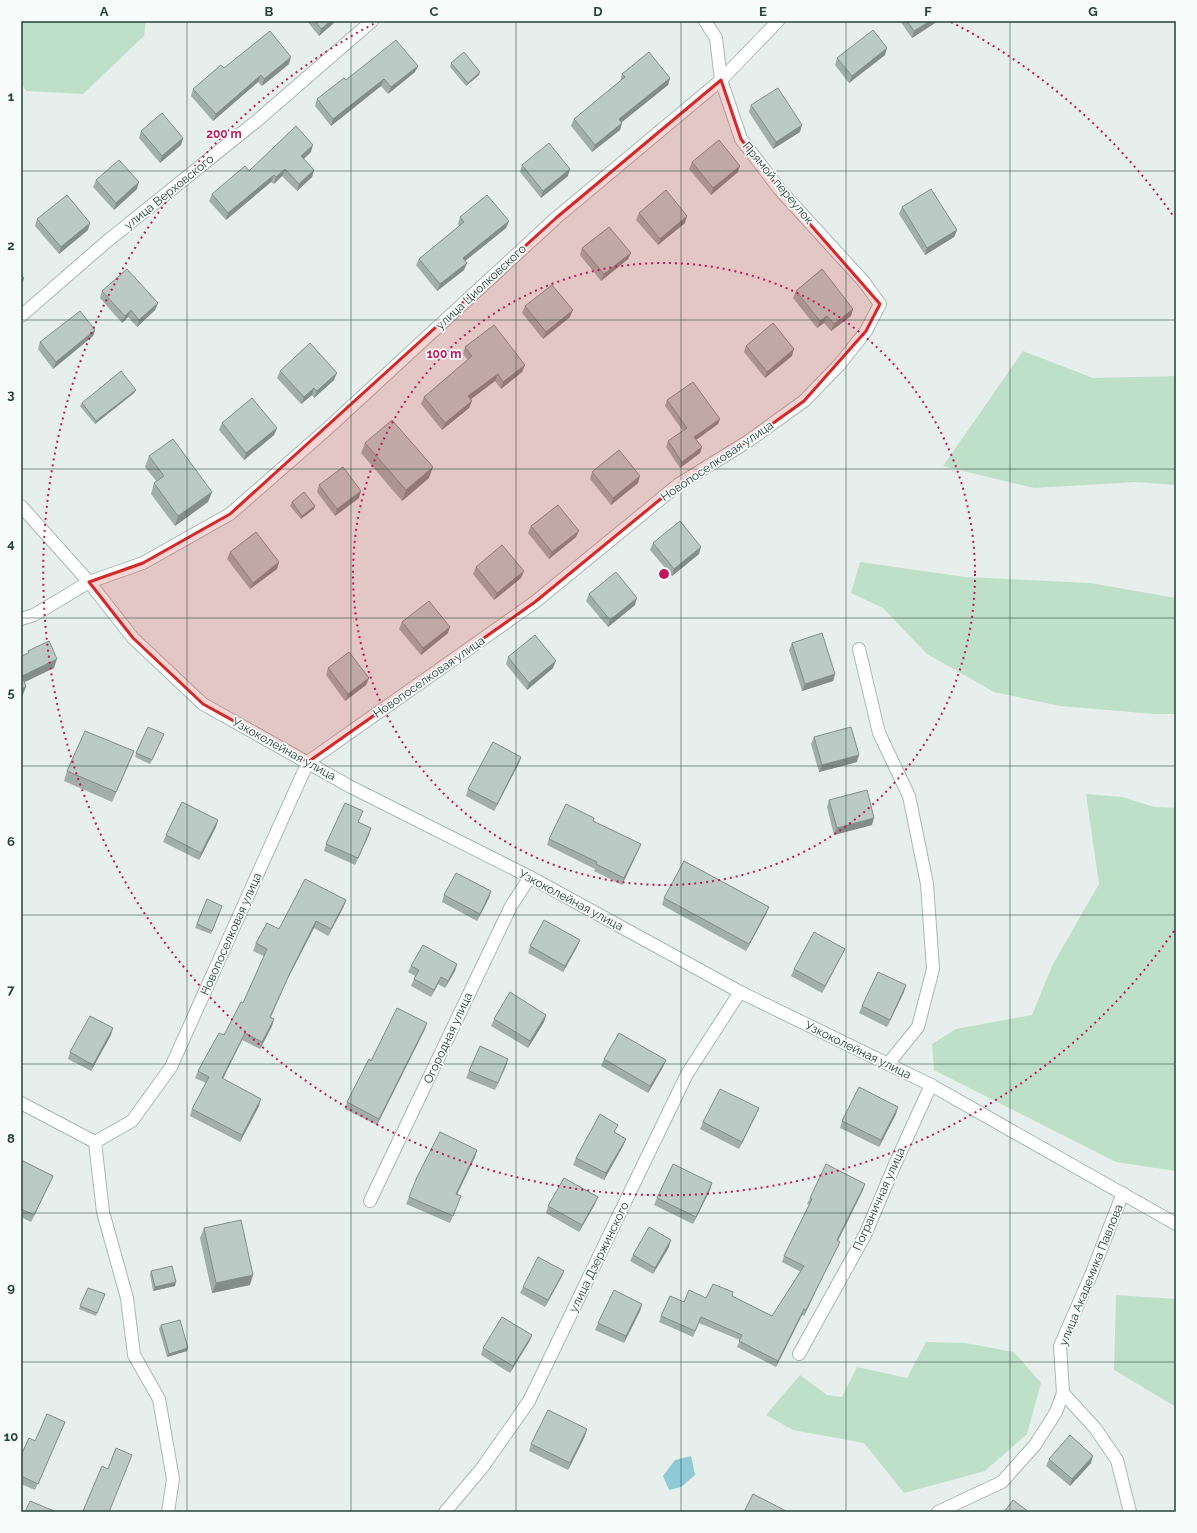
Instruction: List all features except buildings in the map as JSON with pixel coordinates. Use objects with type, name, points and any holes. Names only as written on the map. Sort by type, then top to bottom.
[{"type":"street","name":"улица Верховского","points":[[21,316],[105,243],[259,119],[372,21]]},
{"type":"street","name":"Прямой переулок","points":[[705,21],[716,38],[721,80],[741,139],[780,190],[864,282],[880,304]]},
{"type":"street","name":"улица Циолковского","points":[[21,619],[34,615],[89,582],[143,563],[230,514],[326,430],[556,218],[721,80],[778,21]]},
{"type":"street","name":"Новопоселковая улица","points":[[95,1142],[132,1121],[171,1067],[308,762],[535,602],[679,484],[747,442],[804,401],[840,364],[866,331],[880,304]]},
{"type":"street","name":"Узкоколейная улица","points":[[21,506],[89,582],[134,638],[203,704],[351,787],[530,878],[740,992],[931,1085],[1176,1224]]},
{"type":"street","points":[[859,649],[879,733],[909,796],[927,884],[933,969],[918,1027],[888,1064]]},
{"type":"street","name":"Огородная улица","points":[[370,1202],[511,906],[530,878]]},
{"type":"street","name":"улица Дзержинского","points":[[445,1512],[482,1468],[528,1401],[687,1074],[740,992]]},
{"type":"street","name":"Пограничная улица","points":[[799,1354],[865,1235],[931,1085]]},
{"type":"street","points":[[21,1103],[95,1142],[102,1212],[127,1298],[134,1355],[159,1399],[174,1479],[168,1512]]},
{"type":"street","name":"улица Академика Павлова","points":[[938,1512],[1002,1482],[1035,1445],[1056,1412],[1063,1393],[1060,1346],[1091,1275],[1123,1193]]},
{"type":"street","points":[[1063,1393],[1095,1428],[1117,1460],[1130,1512]]},
{"type":"highlighted area","points":[[721,80],[741,139],[780,190],[880,304],[866,331],[804,401],[747,442],[679,484],[535,602],[308,762],[203,704],[133,638],[89,582],[143,563],[230,514],[556,218]]},
{"type":"green space","points":[[21,21],[146,21],[144,36],[83,94],[26,91],[21,83]]},
{"type":"green space","points":[[1023,351],[1093,378],[1176,376],[1176,485],[1136,482],[1034,488],[943,466]]},
{"type":"green space","points":[[860,562],[965,577],[1090,583],[1176,598],[1176,714],[1155,714],[1060,706],[994,692],[927,654],[883,608],[851,593]]},
{"type":"green space","points":[[1086,794],[1122,797],[1154,807],[1176,808],[1176,1171],[1116,1162],[934,1070],[932,1044],[956,1029],[1032,1015],[1052,966],[1099,884]]},
{"type":"green space","points":[[1116,1295],[1176,1299],[1176,1407],[1114,1370]]},
{"type":"green space","points":[[926,1342],[965,1343],[1014,1352],[1041,1383],[1027,1434],[985,1471],[904,1493],[864,1443],[793,1430],[766,1415],[800,1375],[827,1395],[842,1397],[857,1367],[907,1378]]},
{"type":"water","points":[[691,1456],[695,1475],[681,1487],[669,1490],[663,1476],[675,1460]]}]
